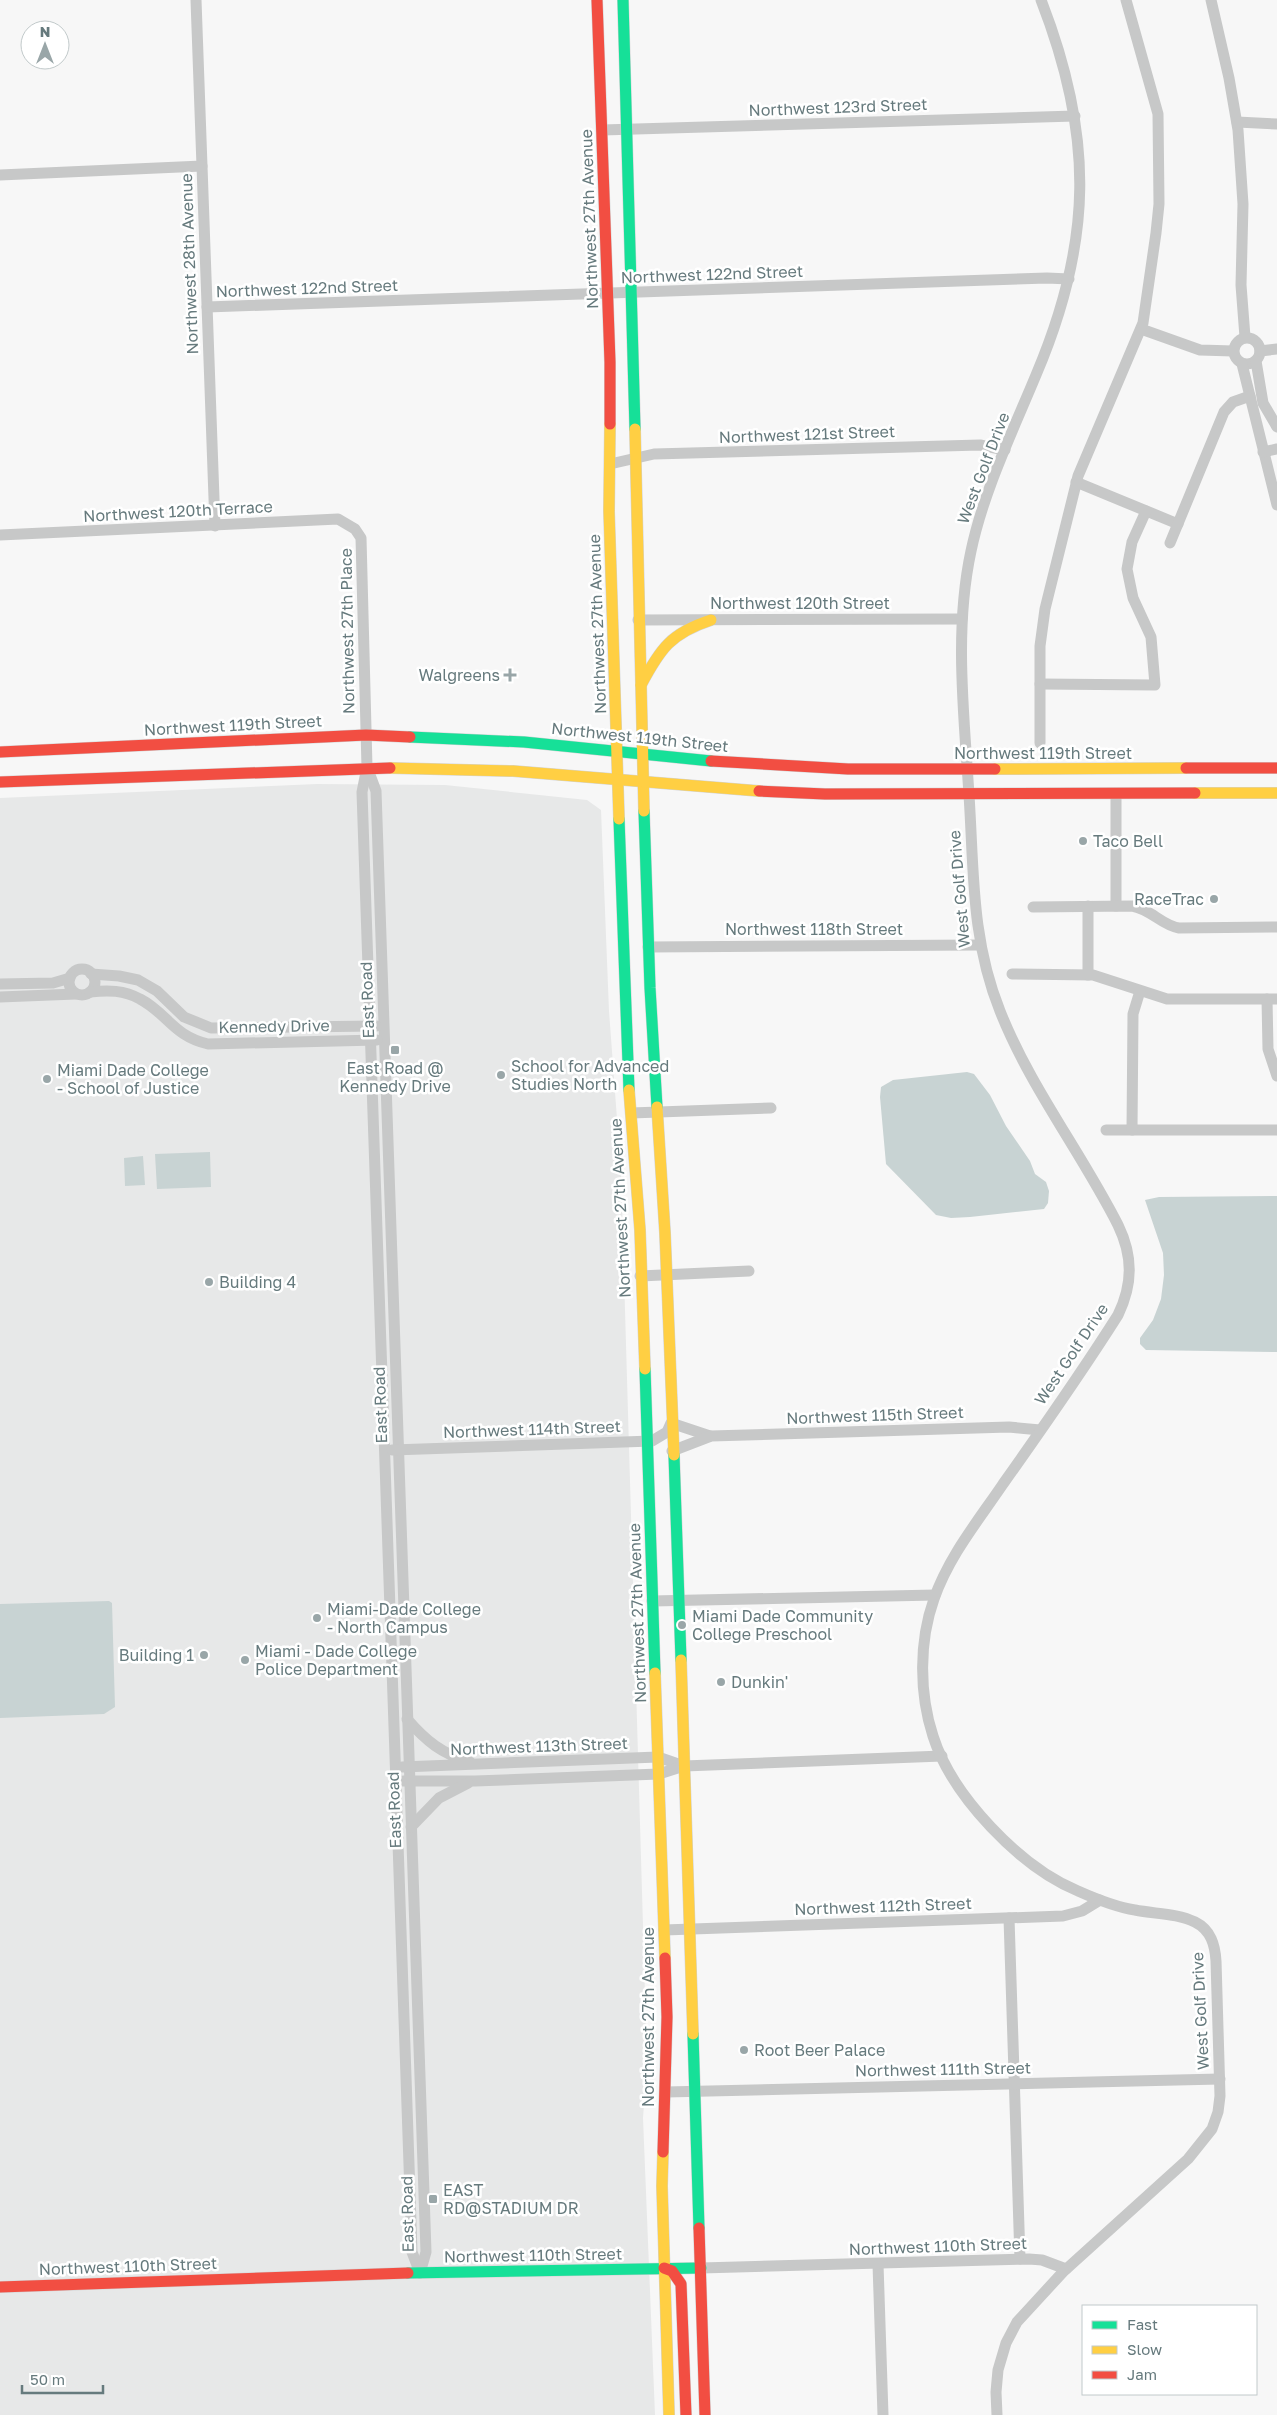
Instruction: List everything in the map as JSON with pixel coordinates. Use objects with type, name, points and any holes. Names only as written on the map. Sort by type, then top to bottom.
[{"type":"main road","name":"Northwest 27th Avenue","points":[[597,0],[610,362],[609,511],[626,1044],[638,1194],[667,2017],[662,2186],[669,2415]]},
{"type":"main road","points":[[623,0],[633,294],[638,620],[648,947],[667,1275],[705,2415]]},
{"type":"main road","points":[[640,686],[659,651],[674,636],[688,626],[711,620]]},
{"type":"main road","name":"Northwest 119th Street","points":[[0,752],[366,735],[524,742],[784,766],[967,770],[1277,768]]},
{"type":"main road","points":[[0,782],[367,767],[519,772],[807,794],[1277,793]]},
{"type":"main road","points":[[664,2268],[672,2271],[681,2284],[686,2415]]},
{"type":"main road","name":"Northwest 110th Street","points":[[0,2287],[420,2273],[700,2268]]},
{"type":"street","name":"Northwest 28th Avenue","points":[[196,0],[215,526]]},
{"type":"street","name":"West Golf Drive","points":[[997,2415],[996,2380],[1006,2343],[1027,2310],[1066,2269],[1202,2144],[1212,2129],[1218,2112],[1220,2079],[1216,1961],[1211,1936],[1202,1926],[1184,1917],[1136,1911],[1100,1900],[1051,1878],[1010,1845],[970,1800],[942,1756],[930,1725],[924,1682],[924,1641],[935,1595],[951,1561],[967,1534],[1118,1315],[1129,1286],[1130,1256],[1115,1218],[1014,1044],[992,990],[979,945],[972,883],[962,619],[967,571],[986,494],[1050,340],[1077,240],[1081,190],[1075,116],[1063,61],[1041,0]]},
{"type":"street","points":[[1040,743],[1040,638],[1043,618],[1076,482],[1141,329],[1147,303],[1158,213],[1158,122],[1156,106],[1126,0]]},
{"type":"street","points":[[1211,0],[1230,78],[1237,122],[1243,204],[1240,275],[1245,338]]},
{"type":"street","name":"Northwest 123rd Street","points":[[602,130],[1075,116]]},
{"type":"street","points":[[1237,122],[1277,124]]},
{"type":"street","points":[[0,175],[202,166]]},
{"type":"street","name":"Northwest 122nd Street","points":[[207,307],[633,294],[1047,278],[1068,279]]},
{"type":"street","points":[[1141,329],[1200,350],[1233,351]]},
{"type":"street","points":[[1277,438],[1275,425],[1261,395],[1258,356],[1254,340],[1245,338],[1236,343],[1233,351],[1236,359],[1242,364],[1277,505]]},
{"type":"street","points":[[1242,364],[1250,364],[1258,356],[1277,349]]},
{"type":"street","points":[[1170,543],[1224,412],[1233,402],[1250,396]]},
{"type":"street","name":"Northwest 121st Street","points":[[610,464],[654,454],[980,445],[1005,450]]},
{"type":"street","points":[[1263,452],[1277,449]]},
{"type":"street","points":[[1076,482],[1178,524]]},
{"type":"street","points":[[1040,684],[1155,685],[1151,637],[1133,598],[1128,570],[1132,542],[1146,511]]},
{"type":"street","name":"Northwest 120th Terrace","points":[[0,535],[338,519],[355,529]]},
{"type":"street","name":"Northwest 27th Place","points":[[355,529],[361,538],[366,735]]},
{"type":"street","name":"Northwest 120th Street","points":[[638,620],[962,619]]},
{"type":"street","name":"East Road","points":[[366,735],[367,767],[362,792],[412,2252],[420,2273]]},
{"type":"street","name":"East Road","points":[[367,767],[376,791],[426,2252],[420,2273]]},
{"type":"street","points":[[1116,794],[1116,906]]},
{"type":"street","points":[[1088,906],[1088,975]]},
{"type":"street","points":[[1033,907],[1139,907],[1152,913],[1165,924],[1178,928],[1277,927]]},
{"type":"street","name":"Northwest 118th Street","points":[[648,947],[979,945]]},
{"type":"street","name":"Kennedy Drive","points":[[0,984],[53,983],[70,978],[78,970],[86,970],[91,974],[119,976],[138,980],[157,991],[184,1017],[211,1028],[384,1025]]},
{"type":"street","points":[[90,992],[95,983],[91,974]]},
{"type":"street","points":[[1012,974],[1100,976],[1140,991],[1173,1000],[1272,999],[1268,1049],[1275,1057],[1277,1076]]},
{"type":"street","points":[[70,978],[70,988],[76,994]]},
{"type":"street","name":"Kennedy Drive","points":[[0,997],[85,995],[90,992],[116,991],[133,995],[146,1002],[184,1035],[208,1044],[384,1039]]},
{"type":"street","points":[[1132,1130],[1133,1014],[1140,991]]},
{"type":"street","points":[[631,1113],[771,1108]]},
{"type":"street","points":[[1106,1130],[1277,1130]]},
{"type":"street","points":[[640,1276],[749,1271]]},
{"type":"street","name":"Northwest 115th Street","points":[[671,1423],[711,1436],[1008,1427],[1040,1430]]},
{"type":"street","name":"Northwest 114th Street","points":[[385,1450],[646,1442],[661,1437],[671,1423]]},
{"type":"street","name":"Northwest 115th Street","points":[[672,1452],[711,1436]]},
{"type":"street","points":[[652,1601],[935,1595]]},
{"type":"street","points":[[407,1718],[422,1736],[437,1749],[474,1763]]},
{"type":"street","name":"Northwest 113th Street","points":[[396,1781],[475,1781],[659,1774],[684,1766],[942,1756]]},
{"type":"street","name":"Northwest 113th Street","points":[[395,1767],[658,1757],[684,1766]]},
{"type":"street","points":[[411,1827],[445,1793],[475,1781]]},
{"type":"street","name":"Northwest 112th Street","points":[[664,1930],[1073,1914],[1100,1900]]},
{"type":"street","points":[[1008,1918],[1020,2259]]},
{"type":"street","name":"Northwest 111th Street","points":[[666,2092],[1220,2079]]},
{"type":"street","name":"Northwest 110th Street","points":[[700,2268],[1020,2259],[1042,2260],[1066,2269]]},
{"type":"street","points":[[878,2264],[883,2415]]},
{"type":"shaded area","name":"Miami-Dade College - North Campus","points":[[317,784],[445,785],[587,800],[601,810],[609,1011],[621,1173],[647,2063],[643,2118],[655,2415],[0,2415],[0,798]]},
{"type":"shaded area","points":[[967,1072],[974,1074],[990,1095],[1006,1126],[1030,1161],[1035,1174],[1046,1182],[1049,1191],[1048,1203],[1044,1209],[970,1217],[951,1218],[936,1215],[886,1164],[880,1097],[881,1087],[893,1080]]},
{"type":"shaded area","points":[[210,1152],[211,1187],[157,1189],[155,1154]]},
{"type":"shaded area","points":[[143,1156],[145,1185],[125,1186],[124,1158]]},
{"type":"shaded area","points":[[1277,1196],[1277,1352],[1146,1350],[1140,1344],[1140,1338],[1153,1320],[1161,1299],[1164,1275],[1163,1253],[1145,1200],[1159,1197]]},
{"type":"shaded area","points":[[109,1601],[112,1603],[115,1707],[104,1714],[0,1718],[0,1604]]},
{"type":"traffic: fast","points":[[623,0],[635,429]]},
{"type":"traffic: fast","points":[[410,737],[524,742],[711,761]]},
{"type":"traffic: fast","points":[[644,811],[650,988],[657,1107]]},
{"type":"traffic: fast","points":[[619,819],[629,1090]]},
{"type":"traffic: fast","points":[[645,1369],[655,1673]]},
{"type":"traffic: fast","points":[[674,1455],[681,1660]]},
{"type":"traffic: fast","points":[[693,2034],[699,2228]]},
{"type":"traffic: fast","points":[[408,2273],[701,2268]]},
{"type":"traffic: slow","points":[[610,424],[609,511],[619,819]]},
{"type":"traffic: slow","points":[[635,429],[644,811]]},
{"type":"traffic: slow","points":[[641,685],[654,661],[668,644],[686,631],[711,620]]},
{"type":"traffic: slow","points":[[390,768],[513,771],[759,791]]},
{"type":"traffic: slow","points":[[995,769],[1186,768]]},
{"type":"traffic: slow","points":[[1195,793],[1277,793]]},
{"type":"traffic: slow","points":[[629,1090],[640,1230],[645,1369]]},
{"type":"traffic: slow","points":[[657,1107],[665,1233],[674,1455]]},
{"type":"traffic: slow","points":[[681,1660],[693,2034]]},
{"type":"traffic: slow","points":[[655,1673],[665,1958]]},
{"type":"traffic: slow","points":[[663,2152],[662,2186],[669,2415]]},
{"type":"traffic: jam","points":[[597,0],[610,362],[610,424]]},
{"type":"traffic: jam","points":[[0,752],[366,735],[410,737]]},
{"type":"traffic: jam","points":[[711,761],[848,769],[995,769]]},
{"type":"traffic: jam","points":[[0,782],[390,768]]},
{"type":"traffic: jam","points":[[1186,768],[1277,768]]},
{"type":"traffic: jam","points":[[759,791],[825,794],[1195,793]]},
{"type":"traffic: jam","points":[[663,2152],[667,2017],[665,1958]]},
{"type":"traffic: jam","points":[[699,2228],[705,2415]]},
{"type":"traffic: jam","points":[[664,2268],[672,2271],[681,2284],[686,2415]]},
{"type":"traffic: jam","points":[[0,2287],[408,2273]]},
{"type":"place","name":"Walgreens","points":[[510,675]]},
{"type":"place","name":"Taco Bell","points":[[1083,841]]},
{"type":"place","name":"RaceTrac","points":[[1214,899]]},
{"type":"place","name":"East Road @ Kennedy Drive","points":[[395,1050]]},
{"type":"place","name":"School for Advanced Studies North","points":[[501,1075]]},
{"type":"place","name":"Miami Dade College - School of Justice","points":[[47,1079]]},
{"type":"place","name":"Building 4","points":[[209,1282]]},
{"type":"place","name":"Miami-Dade College - North Campus","points":[[317,1618]]},
{"type":"place","name":"Miami Dade Community College Preschool","points":[[682,1625]]},
{"type":"place","name":"Building 1","points":[[204,1655]]},
{"type":"place","name":"Miami - Dade College Police Department","points":[[245,1660]]},
{"type":"place","name":"Dunkin'","points":[[721,1682]]},
{"type":"place","name":"Root Beer Palace","points":[[744,2050]]},
{"type":"place","name":"EAST RD@STADIUM DR","points":[[433,2199]]}]
